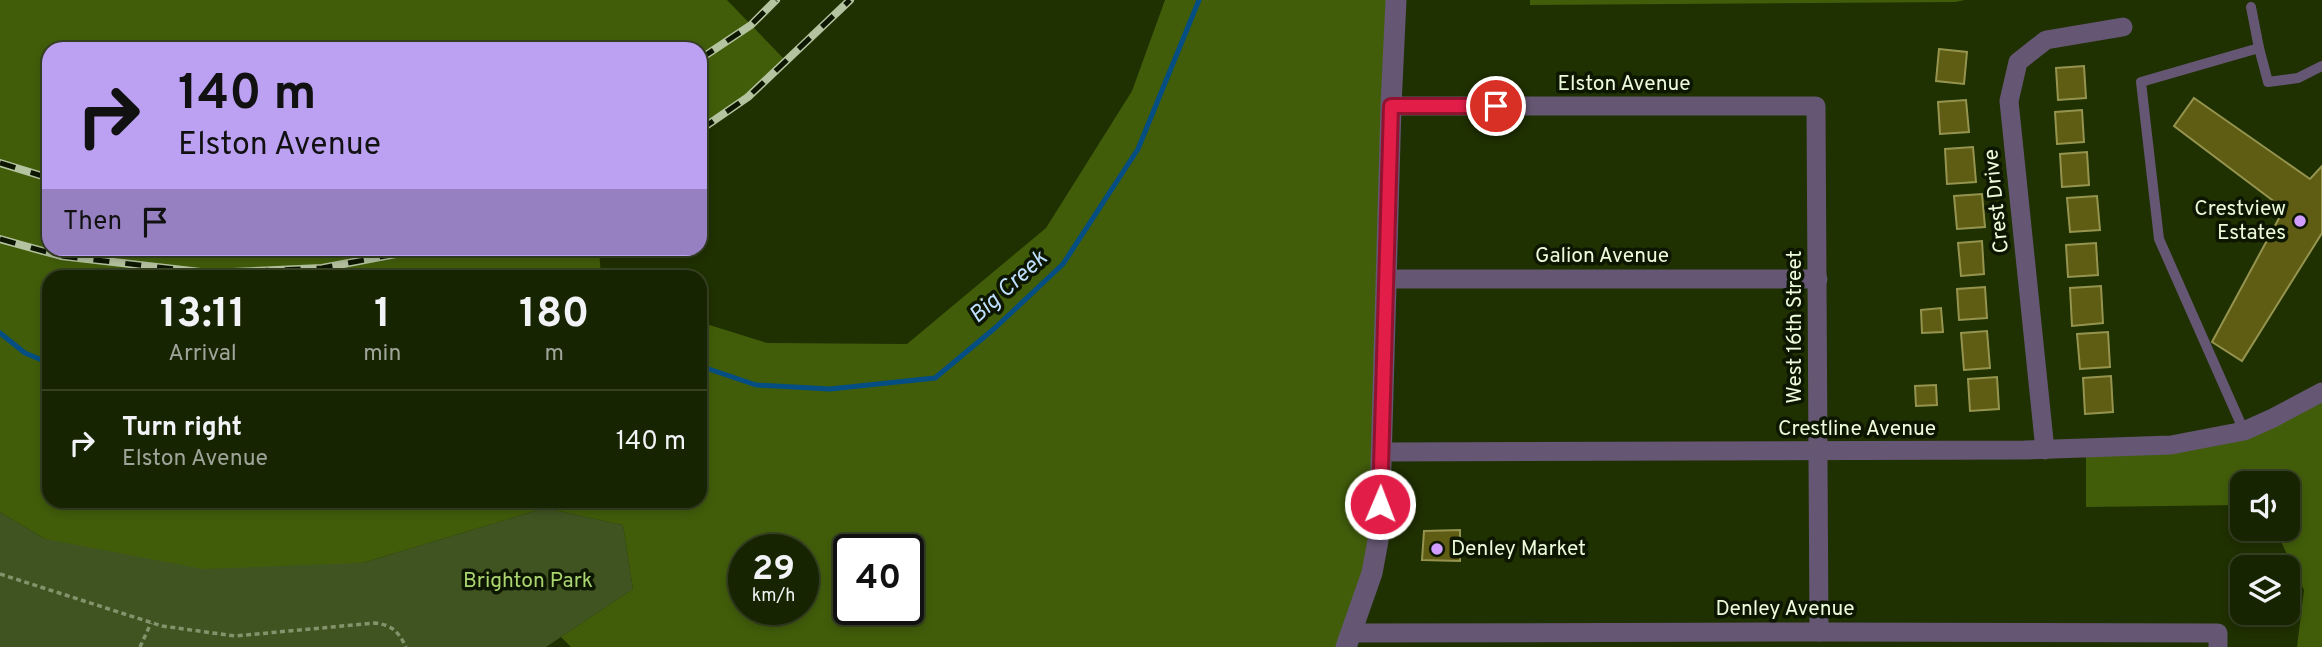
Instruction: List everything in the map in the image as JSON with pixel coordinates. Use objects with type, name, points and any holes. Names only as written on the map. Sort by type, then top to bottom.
[{"type":"street","points":[[1349,640],[1372,573],[1379,535],[1396,0]]},
{"type":"street","name":"Crest Drive","points":[[2045,450],[2009,101],[2018,62],[2046,40],[2123,27]]},
{"type":"street","name":"Elston Avenue","points":[[1391,106],[1816,106]]},
{"type":"street","name":"West 16th Street","points":[[1816,106],[1819,632]]},
{"type":"street","name":"Galion Avenue","points":[[1386,279],[1818,279]]},
{"type":"street","name":"Crestline Avenue","points":[[1381,452],[2045,450],[2171,445],[2244,431],[2322,392]]},
{"type":"street","name":"Denley Avenue","points":[[1349,640],[1819,632],[2218,640]]},
{"type":"lane","points":[[2251,7],[2267,82],[2298,78],[2322,66]]},
{"type":"lane","points":[[2244,431],[2159,239],[2141,82],[2259,48]]},
{"type":"path","points":[[0,573],[151,623],[235,636],[374,623],[391,625],[406,647]]},
{"type":"path","points":[[140,647],[151,623]]},
{"type":"green space","points":[[0,0],[727,0],[786,61],[748,97],[707,125],[707,42],[42,42],[42,256],[600,256],[601,270],[42,270],[42,508],[545,508],[362,563],[203,569],[45,539],[0,512]]},
{"type":"green space","points":[[1165,0],[1396,0],[1379,535],[1346,647],[571,647],[561,637],[633,589],[623,525],[545,508],[707,508],[707,324],[767,343],[907,344],[1046,228],[1132,91]]},
{"type":"green space","points":[[1530,0],[1965,0],[1530,5]]},
{"type":"green space","points":[[2322,392],[2322,647],[2297,647],[2304,590],[2300,582],[2300,555],[2287,555],[2281,541],[2300,541],[2300,471],[2230,471],[2230,505],[2086,507],[2086,449],[2244,431]]},
{"type":"green space","name":"Brighton Park","points":[[545,508],[623,525],[633,589],[546,647],[0,647],[0,512],[45,539],[362,563]]},
{"type":"building","points":[[1939,49],[1967,52],[1964,84],[1936,81]]},
{"type":"building","points":[[2084,66],[2086,98],[2058,100],[2056,68]]},
{"type":"building","name":"Crestview Estates","points":[[2194,98],[2310,179],[2322,166],[2322,233],[2242,361],[2212,342],[2284,209],[2174,126]]},
{"type":"building","points":[[1966,100],[1969,132],[1940,134],[1938,102]]},
{"type":"building","points":[[2082,110],[2084,142],[2057,144],[2055,112]]},
{"type":"building","points":[[1973,147],[1976,182],[1947,184],[1945,149]]},
{"type":"building","points":[[2087,152],[2089,185],[2062,187],[2060,154]]},
{"type":"building","points":[[1982,194],[1985,227],[1957,229],[1954,196]]},
{"type":"building","points":[[2097,196],[2100,230],[2070,232],[2067,198]]},
{"type":"building","points":[[1982,241],[1984,274],[1961,276],[1958,243]]},
{"type":"building","points":[[2096,243],[2098,275],[2068,277],[2066,245]]},
{"type":"building","points":[[2101,286],[2103,323],[2072,326],[2070,288]]},
{"type":"building","points":[[1985,287],[1987,318],[1959,320],[1957,289]]},
{"type":"building","points":[[1941,308],[1943,332],[1922,333],[1921,310]]},
{"type":"building","points":[[1987,331],[1990,368],[1964,370],[1961,333]]},
{"type":"building","points":[[2108,332],[2110,367],[2080,369],[2077,334]]},
{"type":"building","points":[[2111,376],[2113,412],[2085,414],[2083,378]]},
{"type":"building","points":[[1997,377],[1999,409],[1970,411],[1968,379]]},
{"type":"building","points":[[1936,385],[1937,405],[1916,406],[1915,386]]},
{"type":"building","points":[[1460,530],[1460,561],[1422,560],[1424,531]]},
{"type":"waterway","name":"Big Creek","points":[[707,368],[756,385],[830,389],[935,378],[995,328],[1063,264],[1138,149],[1199,0]]},
{"type":"waterway","name":"Big Creek","points":[[0,333],[25,353],[42,360]]},
{"type":"railway","points":[[707,54],[751,25],[776,0]]},
{"type":"railway","points":[[707,125],[748,97],[850,0]]},
{"type":"railway","points":[[0,163],[42,176]]},
{"type":"railway","points":[[0,239],[42,251]]},
{"type":"railway","points":[[61,256],[183,270]]},
{"type":"railway","points":[[277,270],[322,268],[386,256]]},
{"type":"place","name":"Crestview Estates","points":[[2300,221]]},
{"type":"place","name":"Denley Market","points":[[1437,549]]},
{"type":"route","points":[[1380,504],[1391,106],[1496,106]]}]
